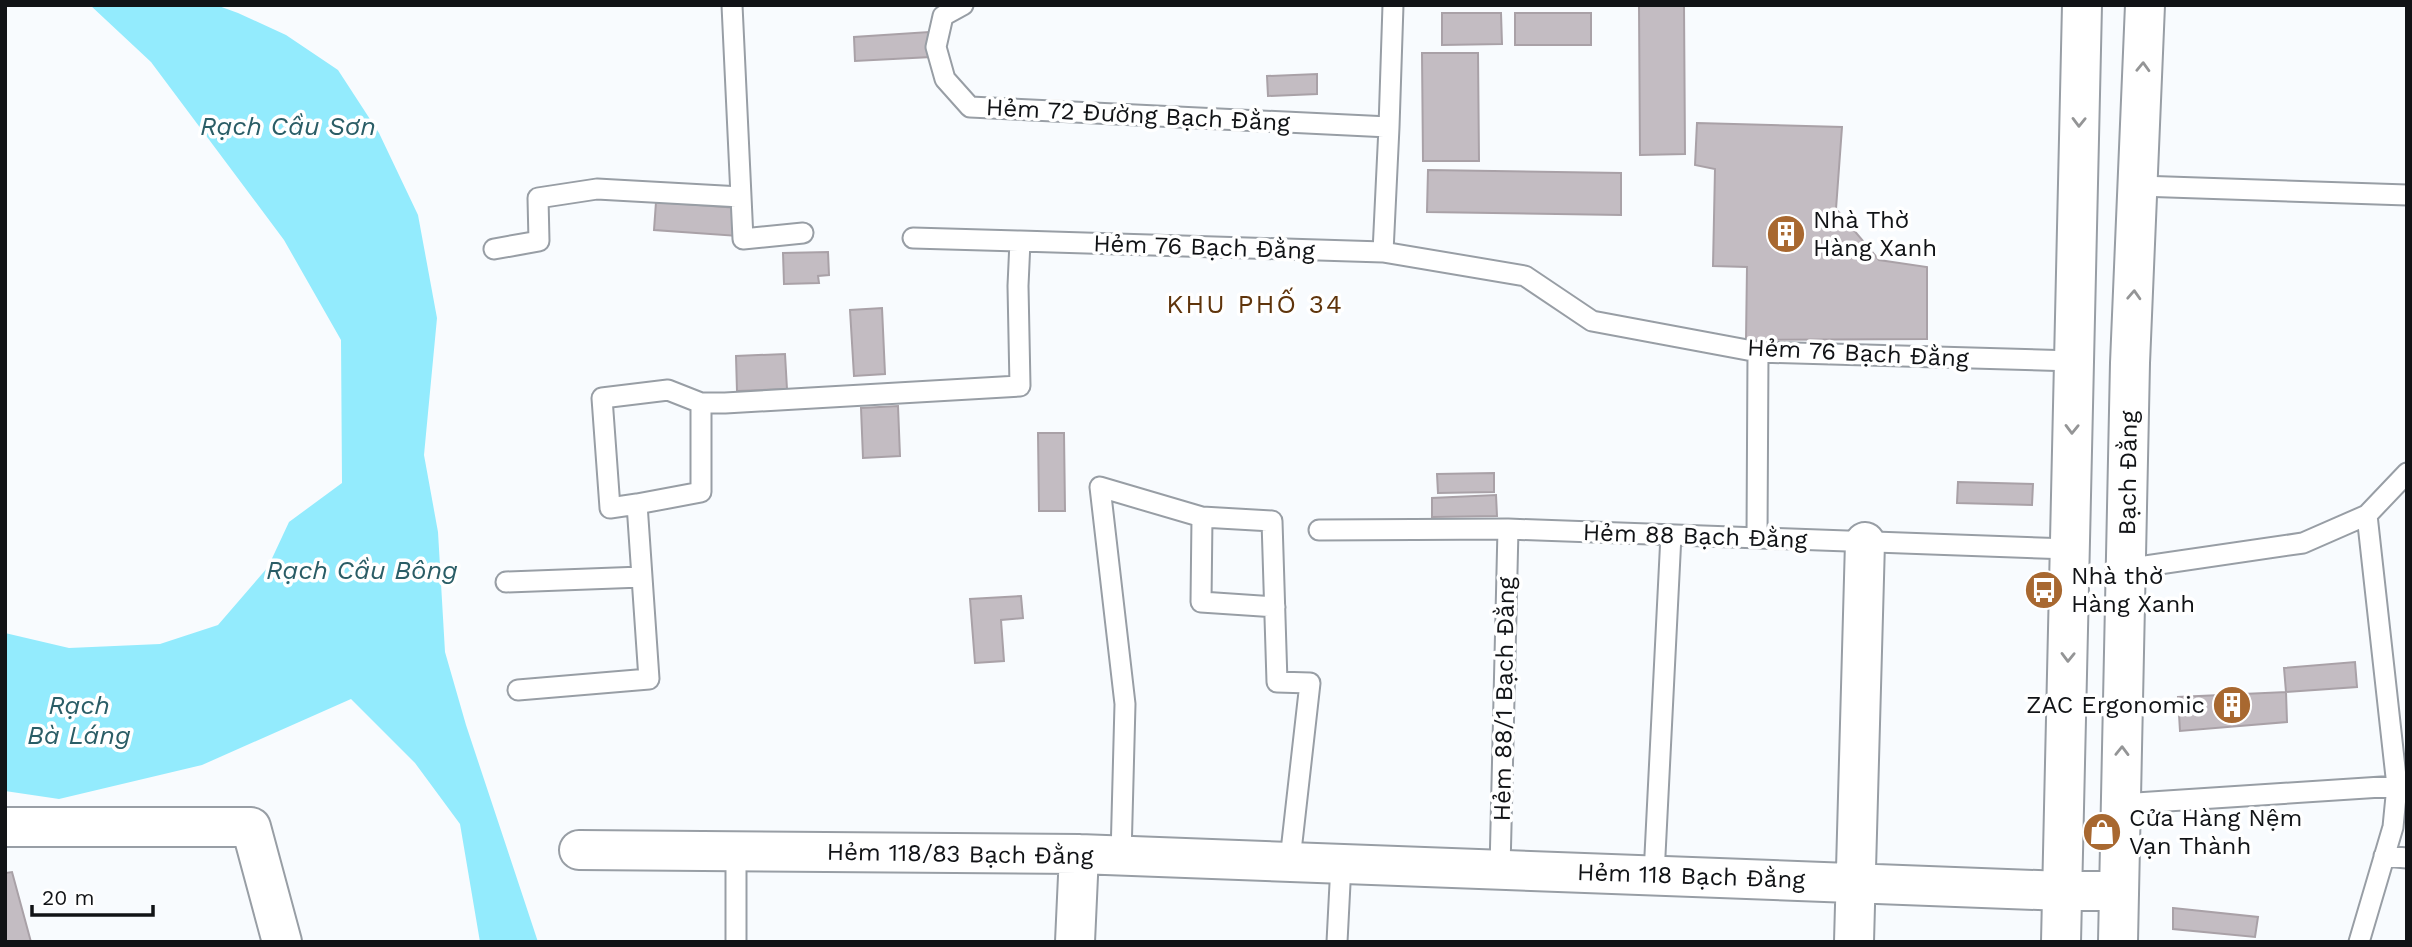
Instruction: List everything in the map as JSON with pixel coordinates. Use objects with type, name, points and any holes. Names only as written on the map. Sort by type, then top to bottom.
[{"type":"street","points":[[2062,942],[2082,5]]},
{"type":"street","name":"Bạch Đằng","points":[[2118,942],[2130,363],[2145,5]]},
{"type":"street","points":[[2074,361],[2130,363]]},
{"type":"street","points":[[1854,942],[1865,542]]},
{"type":"street","points":[[5,827],[251,827],[282,942]]},
{"type":"street","name":"Hẻm 118/83 Bạch Đằng","points":[[579,850],[1079,853],[1341,864]]},
{"type":"street","points":[[1075,942],[1079,853]]},
{"type":"street","name":"Hẻm 118 Bạch Đằng","points":[[1341,864],[2119,891]]},
{"type":"lane","points":[[732,5],[743,239],[803,233]]},
{"type":"lane","name":"Hẻm 72 Đường Bạch Đằng","points":[[963,5],[943,16],[936,47],[945,79],[970,107],[1389,127]]},
{"type":"lane","points":[[1383,252],[1393,5]]},
{"type":"lane","points":[[2139,186],[2407,195]]},
{"type":"lane","points":[[494,249],[539,242],[538,198],[597,189],[741,197]]},
{"type":"lane","name":"Hẻm 76 Bạch Đằng","points":[[913,238],[1383,252],[1525,276],[1592,321],[1758,352],[2074,361]]},
{"type":"lane","points":[[701,403],[701,492],[610,508],[602,398],[668,390],[701,403],[1020,386],[1020,241]]},
{"type":"lane","points":[[1757,538],[1758,352]]},
{"type":"lane","points":[[2125,569],[2303,543],[2367,515],[2407,473]]},
{"type":"lane","points":[[1121,856],[1125,704],[1100,487],[1202,517],[1272,521],[1277,682],[1311,683],[1290,860]]},
{"type":"lane","points":[[518,690],[649,678],[637,504]]},
{"type":"lane","points":[[2359,942],[2393,827],[2397,786],[2367,515]]},
{"type":"lane","points":[[1202,517],[1201,602],[1275,607]]},
{"type":"lane","name":"Hẻm 88 Bạch Đằng","points":[[1319,530],[1508,529],[2070,549]]},
{"type":"lane","name":"Hẻm 88/1 Bạch Đằng","points":[[1500,869],[1508,529]]},
{"type":"lane","points":[[1654,875],[1671,535]]},
{"type":"lane","points":[[506,582],[642,576]]},
{"type":"lane","points":[[2121,804],[2397,786]]},
{"type":"lane","points":[[736,852],[736,942]]},
{"type":"lane","points":[[2384,856],[2407,858]]},
{"type":"lane","points":[[1337,942],[1341,864]]},
{"type":"water","points":[[90,5],[216,5],[238,13],[286,35],[338,70],[379,133],[418,215],[437,318],[424,455],[438,532],[445,652],[466,725],[538,942],[480,942],[460,824],[415,763],[351,699],[202,765],[59,799],[5,791],[5,633],[69,648],[160,644],[218,625],[268,567],[289,522],[342,483],[341,340],[284,240],[151,62]]},
{"type":"building","points":[[1639,5],[1684,5],[1685,154],[1640,155]]},
{"type":"building","points":[[1442,13],[1501,13],[1502,44],[1442,45]]},
{"type":"building","points":[[1515,13],[1591,13],[1591,45],[1515,45]]},
{"type":"building","points":[[929,32],[931,57],[855,61],[854,37]]},
{"type":"building","points":[[1422,53],[1478,53],[1479,161],[1423,161]]},
{"type":"building","points":[[1317,74],[1317,94],[1268,96],[1267,76]]},
{"type":"building","name":"Nhà Thờ Hàng Xanh","points":[[1697,123],[1842,127],[1836,209],[1879,260],[1927,267],[1927,339],[1746,340],[1747,267],[1713,266],[1715,169],[1695,165]]},
{"type":"building","points":[[1428,170],[1621,173],[1621,215],[1427,212]]},
{"type":"building","points":[[656,202],[739,208],[738,236],[654,230]]},
{"type":"building","points":[[828,252],[829,275],[818,276],[819,283],[784,284],[783,253]]},
{"type":"building","points":[[882,308],[885,374],[854,376],[850,310]]},
{"type":"building","points":[[785,354],[787,389],[737,391],[736,356]]},
{"type":"building","points":[[898,406],[900,456],[863,458],[861,408]]},
{"type":"building","points":[[1038,433],[1064,433],[1065,511],[1039,511]]},
{"type":"building","points":[[1494,473],[1494,492],[1438,493],[1437,474]]},
{"type":"building","points":[[1958,482],[2033,484],[2032,505],[1957,503]]},
{"type":"building","points":[[1496,495],[1497,516],[1432,517],[1432,498]]},
{"type":"building","points":[[1021,596],[1023,618],[1001,620],[1004,661],[975,663],[970,599]]},
{"type":"building","points":[[2355,662],[2357,687],[2286,692],[2284,668]]},
{"type":"building","name":"ZAC Ergonomic","points":[[2286,692],[2287,722],[2180,731],[2178,697]]},
{"type":"building","points":[[12,872],[31,942],[5,942],[5,873]]},
{"type":"building","points":[[2173,908],[2258,917],[2255,937],[2173,929]]},
{"type":"place","name":"Nhà Thờ Hàng Xanh","points":[[1786,234]]},
{"type":"place","name":"Nhà thờ Hàng Xanh","points":[[2044,590]]},
{"type":"place","name":"ZAC Ergonomic","points":[[2232,705]]},
{"type":"place","name":"Cửa Hàng Nệm Vạn Thành","points":[[2102,832]]},
{"type":"district","name":"KHU PHỐ 34","points":[[1255,304]]},
{"type":"water label","name":"Rạch Cầu Sơn","points":[[288,126]]},
{"type":"water label","name":"Rạch Cầu Bông","points":[[362,570]]},
{"type":"water label","name":"Rạch Bà Láng","points":[[79,720]]}]
